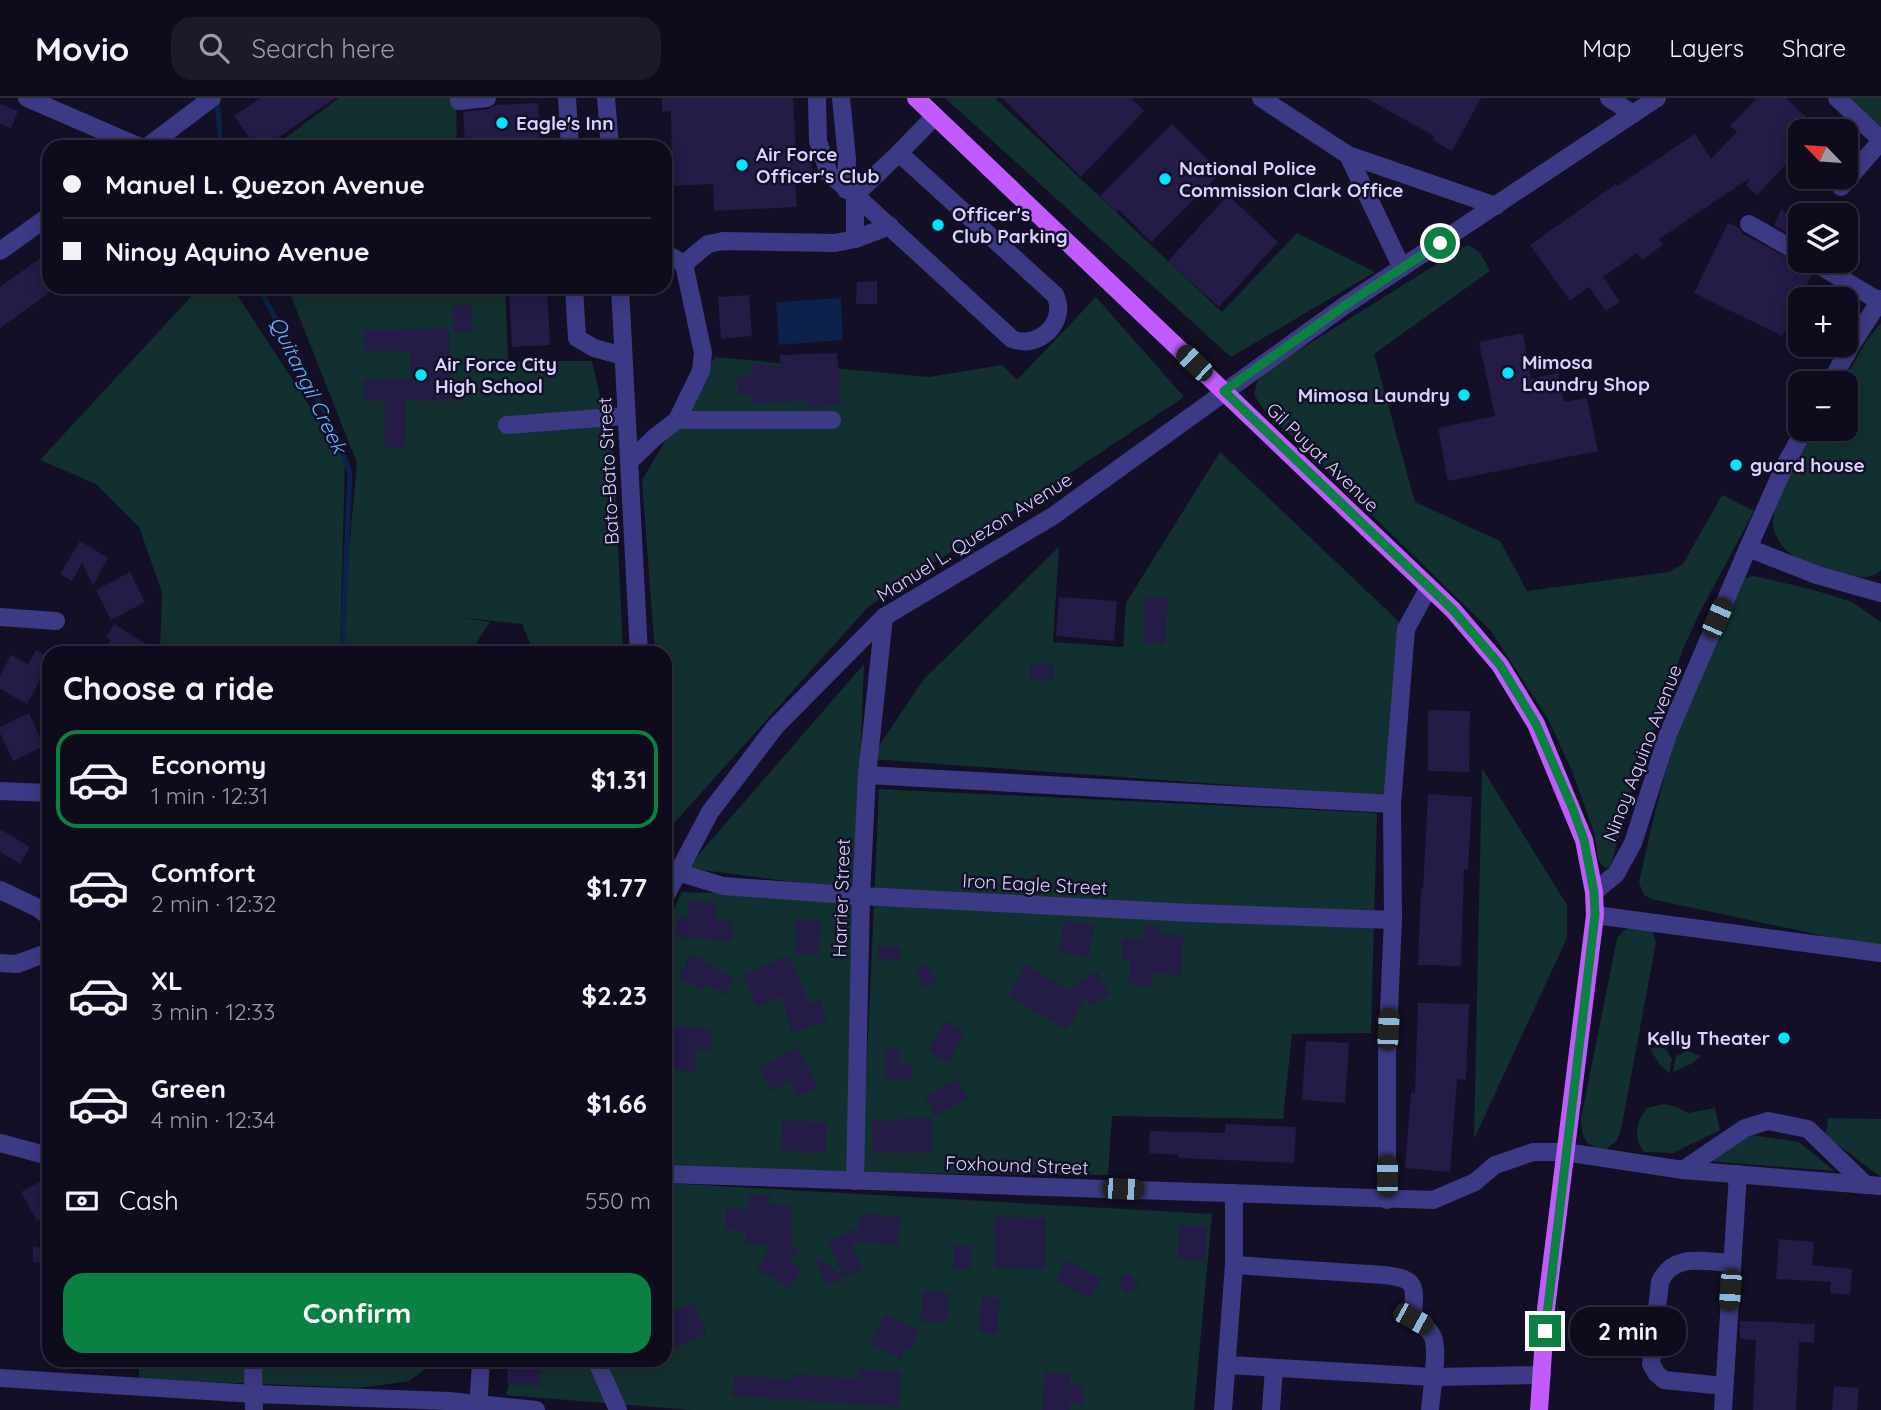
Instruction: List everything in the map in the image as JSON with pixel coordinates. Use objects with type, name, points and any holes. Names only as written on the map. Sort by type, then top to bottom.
[{"type":"main road","name":"Gil Puyat Avenue","points":[[916,98],[1429,587],[1481,640],[1522,698],[1536,724],[1584,840],[1594,892],[1595,915]]},
{"type":"main road","points":[[1539,1410],[1546,1310],[1595,915]]},
{"type":"street","points":[[27,98],[124,140]]},
{"type":"street","points":[[459,101],[487,98]]},
{"type":"street","points":[[567,98],[570,140]]},
{"type":"street","points":[[606,98],[609,140]]},
{"type":"street","points":[[817,98],[818,141],[829,174],[890,226],[1012,339],[1031,342],[1054,326],[1060,304],[1055,295],[899,153]]},
{"type":"street","points":[[841,98],[855,239]]},
{"type":"street","points":[[1261,98],[1348,155],[1496,206]]},
{"type":"street","points":[[1609,98],[1633,114]]},
{"type":"street","name":"Manuel L. Quezon Avenue","points":[[672,882],[710,812],[776,726],[884,617],[1053,516],[1344,306],[1657,98]]},
{"type":"street","points":[[1837,98],[1881,140],[1858,167]]},
{"type":"street","points":[[156,140],[211,99]]},
{"type":"street","points":[[850,192],[899,153],[935,116]]},
{"type":"street","points":[[1348,155],[1402,268]]},
{"type":"street","points":[[0,251],[42,221]]},
{"type":"street","points":[[1749,224],[1788,246]]},
{"type":"street","points":[[684,264],[708,244],[723,241],[835,243],[890,226]]},
{"type":"street","points":[[630,461],[677,420],[701,371],[703,353],[684,264],[672,257]]},
{"type":"street","points":[[1833,273],[1880,300],[1837,371]]},
{"type":"street","points":[[574,294],[576,338],[594,348],[623,356]]},
{"type":"street","name":"Bato-Bato Street","points":[[620,294],[639,646]]},
{"type":"street","points":[[508,425],[626,416]]},
{"type":"street","points":[[677,420],[832,420]]},
{"type":"street","name":"Ninoy Aquino Avenue","points":[[1594,892],[1616,874],[1633,843],[1668,734],[1748,548],[1798,441]]},
{"type":"street","points":[[1748,548],[1817,575],[1881,593]]},
{"type":"street","points":[[1387,1200],[1387,1056],[1394,920],[1392,804],[1406,629],[1429,587]]},
{"type":"street","points":[[0,617],[56,621]]},
{"type":"street","name":"Harrier Street","points":[[855,1181],[861,896],[867,775],[884,617]]},
{"type":"street","points":[[867,775],[1392,804]]},
{"type":"street","points":[[0,791],[42,793]]},
{"type":"street","name":"Iron Eagle Street","points":[[677,872],[723,886],[861,896],[1394,920]]},
{"type":"street","points":[[0,890],[42,911]]},
{"type":"street","points":[[1595,915],[1881,953]]},
{"type":"street","points":[[0,963],[17,964],[42,955]]},
{"type":"street","points":[[1683,1170],[1745,1128],[1768,1122],[1808,1129],[1874,1185]]},
{"type":"street","points":[[0,1143],[42,1154]]},
{"type":"street","name":"Foxhound Street","points":[[672,1174],[1433,1200],[1475,1182],[1495,1165],[1514,1157],[1533,1152],[1565,1152],[1683,1170],[1874,1185]]},
{"type":"street","points":[[1723,1410],[1738,1174]]},
{"type":"street","points":[[1223,1410],[1234,1265],[1234,1193]]},
{"type":"street","points":[[1724,1386],[1664,1380],[1651,1364],[1660,1282],[1664,1272],[1681,1261],[1732,1263]]},
{"type":"street","points":[[1234,1265],[1404,1277],[1411,1282],[1414,1287],[1413,1319],[1426,1327],[1433,1337],[1435,1348],[1430,1410]]},
{"type":"street","points":[[1228,1365],[1432,1377],[1542,1375]]},
{"type":"street","points":[[253,1367],[254,1402]]},
{"type":"street","points":[[478,1407],[481,1367]]},
{"type":"street","points":[[599,1367],[618,1410]]},
{"type":"street","points":[[1271,1410],[1274,1367]]},
{"type":"street","points":[[0,1378],[254,1402],[536,1410]]},
{"type":"green space","points":[[339,98],[456,98],[457,140],[282,140]]},
{"type":"green space","points":[[945,98],[995,98],[1222,312],[1297,233],[1375,272],[1231,357]]},
{"type":"green space","points":[[1848,98],[1881,98],[1881,129]]},
{"type":"green space","points":[[1467,245],[1479,252],[1490,271],[1374,354],[1415,502],[1500,541],[1527,591],[1668,572],[1683,564],[1722,495],[1754,511],[1683,649],[1632,790],[1609,867],[1604,868],[1598,859],[1595,836],[1573,773],[1548,719],[1491,631],[1262,408],[1254,394],[1258,379],[1264,372]]},
{"type":"green space","points":[[194,294],[237,294],[345,460],[340,646],[160,646],[162,592],[139,527],[96,484],[40,460]]},
{"type":"green space","points":[[289,294],[505,294],[508,361],[592,361],[614,457],[623,646],[531,646],[522,624],[457,617],[490,622],[477,642],[478,646],[345,646],[344,604],[357,463]]},
{"type":"green space","points":[[1096,297],[1184,397],[868,607],[672,826],[672,646],[654,646],[642,480],[715,357],[929,377],[1002,365],[1017,380]]},
{"type":"green space","points":[[1881,323],[1881,570],[1861,577],[1795,557],[1780,542],[1773,522],[1778,500],[1809,441],[1858,441],[1858,371],[1849,371],[1867,340]]},
{"type":"green space","points":[[1220,452],[1412,634],[1399,797],[870,759],[924,679],[1059,547],[1053,642],[1123,647],[1126,603]]},
{"type":"green space","points":[[1754,576],[1852,602],[1881,622],[1881,948],[1651,899],[1644,895],[1639,883],[1664,777],[1701,662],[1738,585],[1745,578]]},
{"type":"green space","points":[[864,664],[855,890],[687,868]]},
{"type":"green space","points":[[1482,768],[1567,905],[1567,938],[1474,1139]]},
{"type":"green space","points":[[879,789],[1377,813],[1371,1033],[1292,1034],[1283,1119],[1112,1116],[1108,1175],[862,1173]]},
{"type":"green space","points":[[682,892],[861,897],[852,1187],[672,1172],[672,912]]},
{"type":"green space","points":[[1633,926],[1651,928],[1656,942],[1621,1130],[1617,1140],[1607,1149],[1599,1149],[1587,1143],[1582,1132],[1581,1118],[1617,939],[1623,931]]},
{"type":"green space","points":[[1650,1049],[1666,1049],[1672,1059],[1669,1073]]},
{"type":"green space","points":[[1687,1051],[1701,1056],[1673,1072],[1676,1056]]},
{"type":"green space","points":[[1664,1104],[1688,1113],[1715,1108],[1720,1130],[1673,1153],[1644,1152],[1637,1135],[1640,1119],[1647,1108]]},
{"type":"green space","points":[[1828,1118],[1881,1119],[1881,1177],[1826,1136]]},
{"type":"green space","points":[[1746,1136],[1799,1142],[1834,1171],[1709,1161]]},
{"type":"green space","points":[[672,1183],[1212,1214],[1194,1410],[692,1410],[506,1395],[514,1367],[672,1367]]},
{"type":"green space","points":[[139,1367],[428,1367],[409,1381],[359,1388],[139,1379]]},
{"type":"water","points":[[841,298],[843,340],[779,345],[776,302]]},
{"type":"building","points":[[261,98],[335,98],[275,140],[251,140],[234,116]]},
{"type":"building","name":"Air Force Officer's Club","points":[[662,98],[793,98],[796,154],[810,153],[813,177],[795,178],[797,207],[714,211],[713,184],[672,186],[671,111],[662,112]]},
{"type":"building","points":[[1002,98],[1131,98],[1144,111],[1081,177]]},
{"type":"building","points":[[1366,98],[1481,98],[1452,151],[1432,140],[1434,136]]},
{"type":"building","points":[[1757,98],[1786,98],[1808,119],[1788,119],[1788,162],[1757,195],[1746,185],[1750,178],[1659,239],[1663,245],[1642,260],[1637,253],[1603,277],[1620,302],[1606,311],[1589,287],[1570,301],[1530,245],[1616,184],[1618,186],[1695,134],[1711,159],[1737,132],[1730,126]]},
{"type":"building","name":"Eagle's Inn","points":[[538,103],[541,140],[465,140],[463,112],[488,109],[496,105]]},
{"type":"building","points":[[0,104],[18,111],[11,128],[0,124]]},
{"type":"building","name":"National Police Commission Clark Office","points":[[1172,124],[1221,173],[1151,242],[1118,209],[1116,212],[1100,196]]},
{"type":"building","points":[[1228,195],[1278,242],[1219,307],[1168,261]]},
{"type":"building","points":[[1781,210],[1788,214],[1788,233],[1774,225]]},
{"type":"building","points":[[1728,223],[1788,258],[1788,273],[1812,274],[1806,287],[1788,287],[1788,324],[1782,336],[1694,293]]},
{"type":"building","points":[[42,257],[42,294],[48,294],[0,328],[0,287]]},
{"type":"building","points":[[877,281],[877,304],[856,304],[857,282]]},
{"type":"building","points":[[509,294],[547,294],[550,345],[512,347]]},
{"type":"building","points":[[749,295],[752,336],[721,339],[718,297]]},
{"type":"building","points":[[453,306],[472,306],[472,332],[453,332]]},
{"type":"building","points":[[449,329],[453,399],[406,400],[405,447],[384,447],[385,400],[364,400],[364,380],[411,379],[410,351],[364,351],[364,330]]},
{"type":"building","points":[[1523,333],[1531,379],[1558,373],[1564,402],[1587,398],[1598,451],[1448,481],[1438,428],[1495,416],[1479,342]]},
{"type":"building","points":[[837,353],[841,405],[808,408],[807,400],[753,404],[753,394],[738,395],[737,377],[751,376],[752,364],[781,367],[780,355]]},
{"type":"building","points":[[80,541],[108,558],[93,585],[82,563],[72,581],[60,574]]},
{"type":"building","points":[[130,572],[145,602],[111,620],[96,590]]},
{"type":"building","points":[[1059,597],[1117,601],[1114,641],[1056,636]]},
{"type":"building","points":[[1145,597],[1168,598],[1165,644],[1143,643]]},
{"type":"building","points":[[114,624],[146,644],[107,646],[111,640],[106,637]]},
{"type":"building","points":[[36,650],[42,653],[42,676],[27,704],[0,689],[0,676],[11,655],[28,664]]},
{"type":"building","points":[[1053,664],[1054,679],[1031,680],[1030,666]]},
{"type":"building","points":[[1428,710],[1470,711],[1469,772],[1428,771]]},
{"type":"building","points":[[29,713],[42,747],[13,761],[0,733],[0,727]]},
{"type":"building","points":[[1428,794],[1472,797],[1468,869],[1464,869],[1461,966],[1418,965]]},
{"type":"building","points":[[0,829],[30,847],[20,864],[0,852]]},
{"type":"building","points":[[689,901],[717,903],[716,920],[733,922],[732,941],[676,937],[678,917],[688,918]]},
{"type":"building","points":[[796,919],[820,920],[819,955],[796,954]]},
{"type":"building","points":[[1064,921],[1094,925],[1089,957],[1059,952]]},
{"type":"building","points":[[1144,925],[1159,926],[1159,934],[1183,935],[1181,975],[1152,974],[1151,986],[1129,985],[1130,960],[1122,959],[1123,938],[1143,939]]},
{"type":"building","points":[[878,946],[901,948],[900,961],[877,959]]},
{"type":"building","points":[[692,954],[734,979],[724,995],[706,984],[702,991],[679,977]]},
{"type":"building","points":[[789,955],[810,1004],[821,1000],[827,1021],[792,1032],[781,996],[757,1007],[743,975]]},
{"type":"building","points":[[927,964],[937,982],[925,988],[915,970]]},
{"type":"building","points":[[1026,965],[1068,990],[1103,968],[1098,976],[1110,994],[1091,1006],[1086,998],[1067,1030],[1008,996]]},
{"type":"building","points":[[1418,1003],[1469,1004],[1466,1080],[1457,1079],[1450,1172],[1405,1168],[1411,1093],[1415,1093]]},
{"type":"building","points":[[946,1021],[965,1033],[948,1063],[928,1051]]},
{"type":"building","points":[[672,1026],[711,1028],[711,1050],[696,1050],[695,1071],[672,1070]]},
{"type":"building","points":[[1306,1041],[1349,1043],[1345,1103],[1302,1100]]},
{"type":"building","points":[[798,1047],[818,1087],[798,1097],[790,1081],[771,1091],[759,1068]]},
{"type":"building","points":[[885,1048],[899,1048],[899,1063],[912,1063],[912,1079],[885,1079]]},
{"type":"building","points":[[957,1079],[968,1098],[935,1116],[925,1097]]},
{"type":"building","points":[[932,1118],[932,1152],[872,1153],[872,1120]]},
{"type":"building","points":[[783,1119],[827,1123],[825,1153],[780,1150]]},
{"type":"building","points":[[1225,1124],[1296,1127],[1294,1163],[1179,1158],[1179,1155],[1149,1153],[1150,1131],[1225,1133]]},
{"type":"building","points":[[41,1181],[42,1218],[37,1221],[21,1192]]},
{"type":"building","points":[[749,1195],[770,1195],[769,1205],[793,1206],[791,1244],[799,1249],[790,1262],[802,1269],[790,1288],[757,1269],[771,1246],[745,1244],[746,1231],[725,1230],[726,1208],[749,1209]]},
{"type":"building","points":[[859,1214],[900,1216],[899,1245],[850,1242],[863,1268],[828,1285],[813,1257],[844,1275],[828,1243],[859,1227]]},
{"type":"building","points":[[995,1217],[1046,1218],[1045,1268],[995,1268]]},
{"type":"building","points":[[1180,1225],[1207,1227],[1205,1261],[1177,1259]]},
{"type":"building","points":[[1779,1239],[1814,1242],[1812,1265],[1852,1269],[1850,1295],[1830,1293],[1831,1282],[1776,1279]]},
{"type":"building","points":[[954,1245],[972,1246],[970,1270],[953,1268]]},
{"type":"building","points":[[33,1246],[42,1248],[42,1262],[33,1262]]},
{"type":"building","points":[[1067,1260],[1101,1279],[1090,1299],[1056,1281]]},
{"type":"building","points":[[1129,1273],[1139,1287],[1126,1295],[1117,1280]]},
{"type":"building","points":[[923,1291],[949,1293],[947,1323],[921,1321]]},
{"type":"building","points":[[982,1297],[1000,1298],[997,1334],[979,1332]]},
{"type":"building","points":[[694,1303],[707,1334],[672,1349],[672,1312]]},
{"type":"building","points":[[885,1314],[920,1331],[910,1351],[903,1347],[902,1360],[870,1344]]},
{"type":"building","points":[[1740,1321],[1815,1324],[1814,1343],[1799,1342],[1796,1410],[1753,1410],[1756,1340],[1740,1339]]},
{"type":"building","points":[[508,1367],[541,1367],[540,1386],[507,1384]]},
{"type":"building","points":[[859,1369],[901,1372],[899,1407],[732,1396],[734,1375],[794,1380],[795,1374],[859,1379]]},
{"type":"building","points":[[1045,1372],[1070,1374],[1069,1385],[1084,1386],[1083,1404],[1070,1403],[1069,1410],[1042,1410]]},
{"type":"building","points":[[1834,1386],[1859,1388],[1857,1410],[1832,1410]]},
{"type":"waterway","name":"Quitangil Creek","points":[[217,98],[220,140]]},
{"type":"waterway","name":"Quitangil Creek","points":[[263,294],[336,435],[350,473],[342,646]]},
{"type":"place","name":"Eagle's Inn","points":[[502,123]]},
{"type":"place","name":"Air Force Officer's Club","points":[[742,165]]},
{"type":"place","name":"National Police Commission Clark Office","points":[[1165,179]]},
{"type":"place","name":"Officer's Club Parking","points":[[938,225]]},
{"type":"place","name":"Mimosa Laundry Shop","points":[[1508,373]]},
{"type":"place","name":"Air Force City High School","points":[[421,375]]},
{"type":"place","name":"Mimosa Laundry","points":[[1464,395]]},
{"type":"place","name":"guard house","points":[[1736,465]]},
{"type":"place","name":"Kelly Theater","points":[[1784,1038]]},
{"type":"route","points":[[1440,243],[1344,306],[1224,391],[1481,640],[1511,681],[1536,724],[1584,840],[1594,892],[1595,915],[1545,1331]]}]
